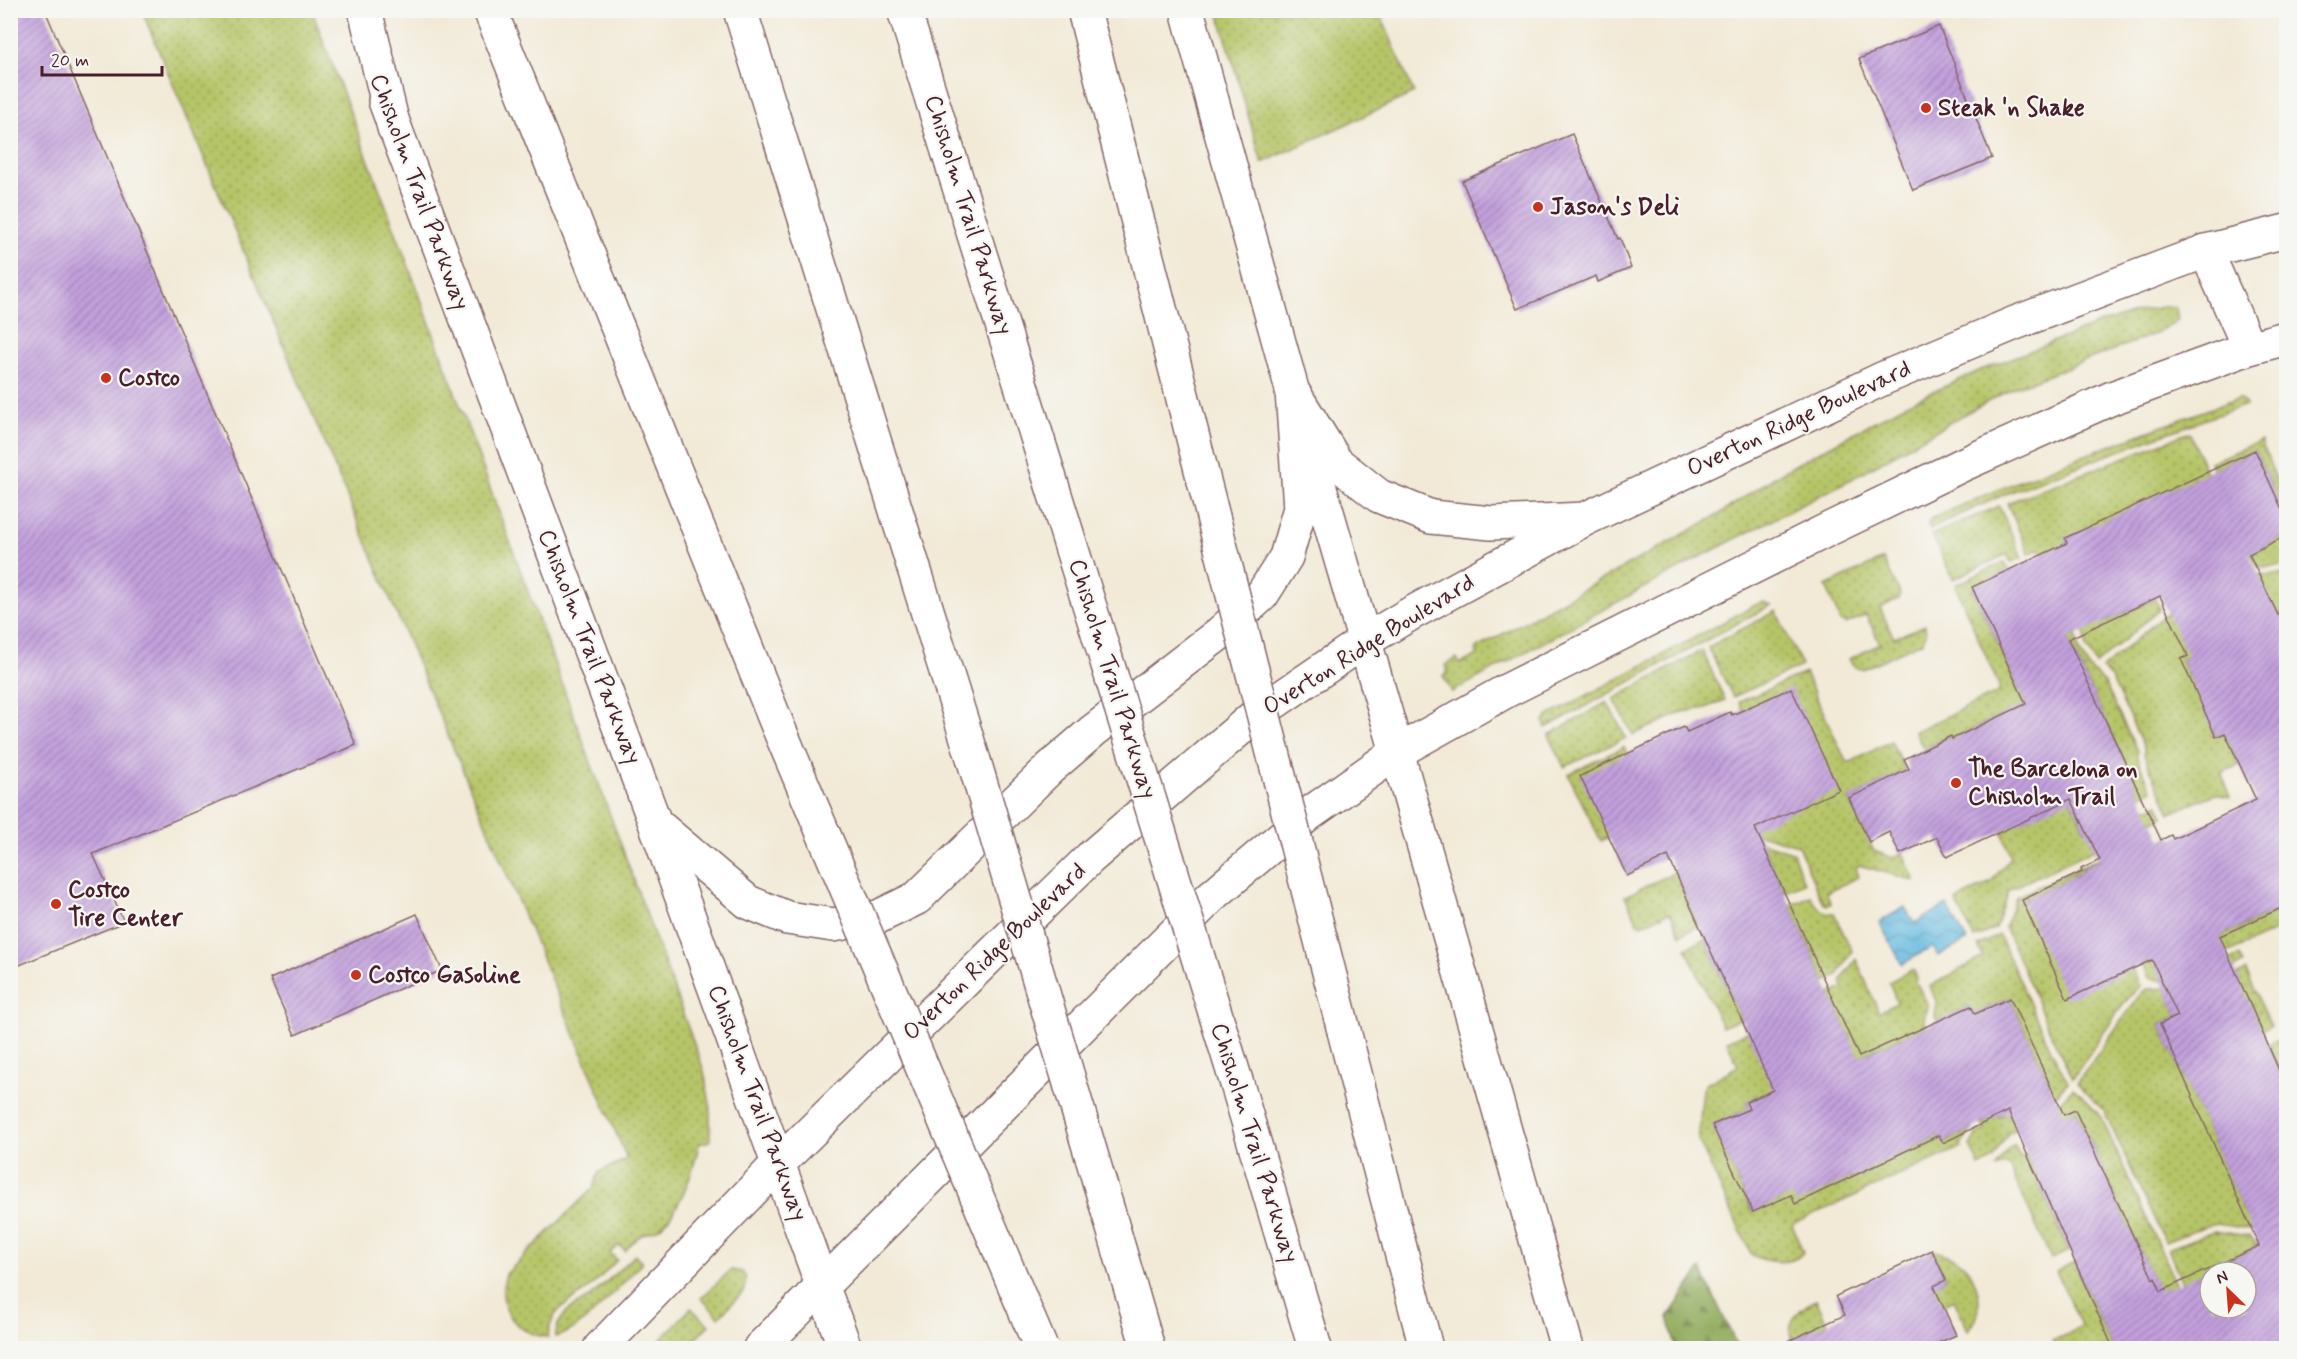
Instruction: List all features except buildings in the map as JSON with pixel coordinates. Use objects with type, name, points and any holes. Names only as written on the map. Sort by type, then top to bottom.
[{"type":"main road","name":"Chisholm Trail Parkway","points":[[352,10],[394,128],[655,823],[845,1348]]},
{"type":"main road","points":[[365,10],[394,128]]},
{"type":"main road","points":[[490,10],[777,724],[1041,1348]]},
{"type":"main road","points":[[740,10],[974,762],[1148,1348]]},
{"type":"main road","name":"Chisholm Trail Parkway","points":[[904,10],[1237,1084],[1315,1348]]},
{"type":"main road","points":[[1084,10],[1426,1348]]},
{"type":"main road","points":[[1187,10],[1363,642],[1397,752],[1567,1348]]},
{"type":"main road","name":"Overton Ridge Boulevard","points":[[600,1348],[778,1164],[1090,858],[1257,714],[1363,642],[1585,519],[1884,378],[2015,323],[2206,251],[2286,231]]},
{"type":"main road","points":[[2206,251],[2249,348]]},
{"type":"main road","points":[[760,1348],[1212,896],[1309,814],[1397,752],[1506,691],[1964,464],[2112,398],[2249,348],[2286,338]]},
{"type":"main road","points":[[1292,391],[1336,462],[1378,496],[1431,517],[1491,523],[1585,519]]},
{"type":"main road","points":[[655,823],[748,902],[787,918],[833,925],[878,917],[917,898],[1050,768],[1093,731],[1220,633],[1263,595],[1286,558],[1300,508],[1292,391]]},
{"type":"green space","points":[[142,11],[312,11],[412,275],[704,1071],[710,1104],[710,1141],[699,1144],[690,1177],[680,1201],[667,1221],[659,1228],[639,1236],[625,1251],[619,1245],[610,1253],[617,1260],[593,1285],[562,1307],[553,1319],[548,1337],[525,1330],[510,1316],[503,1297],[506,1274],[593,1188],[599,1172],[627,1159]]},
{"type":"green space","points":[[1218,11],[1379,11],[1414,93],[1262,163]]},
{"type":"green space","points":[[2169,306],[2176,308],[2178,320],[2157,333],[2014,388],[1846,482],[1704,555],[1452,692],[1443,676],[1448,673],[1445,665],[1457,658],[1460,664],[1478,655],[1475,649],[1713,518],[1784,471],[1908,403],[1981,370],[2098,324],[2140,311]]},
{"type":"green space","points":[[2239,398],[2246,405],[2003,495],[1930,529],[1928,524],[1931,519],[1969,502]]},
{"type":"green space","points":[[2190,432],[2206,473],[2104,622],[2155,599],[2160,609],[2096,664],[2086,647],[2085,634],[2048,554],[2039,549],[2029,554],[2007,503]]},
{"type":"green space","points":[[2261,441],[2286,505],[2286,518],[2255,450],[2213,470],[2210,462]]},
{"type":"green space","points":[[1999,506],[2022,558],[2011,562],[2007,554],[1953,579],[1932,535]]},
{"type":"green space","points":[[2286,536],[2286,564],[2258,567],[2251,553]]},
{"type":"green space","points":[[1883,559],[1900,593],[1898,599],[1880,608],[1894,638],[1925,625],[1926,634],[1922,642],[1863,669],[1858,668],[1849,659],[1880,644],[1866,615],[1846,624],[1840,621],[1826,586]]},
{"type":"green space","points":[[2004,562],[2008,571],[1972,588],[2085,830],[2130,817],[2158,803],[2164,816],[2009,890],[1996,928],[1974,938],[1956,901],[1991,882],[2011,857],[2002,831],[2000,716],[1952,739],[1950,736],[1929,746],[1929,760],[1915,731],[1999,692],[1999,686],[1955,585]]},
{"type":"green space","points":[[2047,568],[2077,638],[2079,650],[2089,668],[2105,684],[2137,751],[2137,758],[2152,790],[2140,796],[2042,582]]},
{"type":"green space","points":[[2283,574],[2286,582],[2286,611],[2181,660],[2218,726],[2212,729],[2216,736],[2225,733],[2239,765],[2221,773],[2231,797],[2215,794],[2170,813],[2144,755],[2144,748],[2111,678],[2102,669],[2163,616],[2251,575]]},
{"type":"green space","points":[[1764,602],[1771,605],[1546,728],[1544,721],[1550,715]]},
{"type":"green space","points":[[1776,611],[1802,666],[1733,697],[1708,647]]},
{"type":"green space","points":[[1702,650],[1725,700],[1706,708],[1683,712],[1633,735],[1614,699]]},
{"type":"green space","points":[[1805,673],[1846,761],[1851,762],[1891,741],[1905,771],[1849,799],[1874,851],[1893,858],[1903,853],[1915,881],[1859,865],[1856,868],[1859,877],[1826,892],[1831,904],[1826,905],[1821,899],[1798,845],[1755,833],[1743,710],[1739,702]]},
{"type":"green space","points":[[1607,702],[1626,738],[1564,767],[1549,735]]},
{"type":"green space","points":[[1624,747],[1627,754],[1609,837],[1601,841],[1568,774]]},
{"type":"green space","points":[[1758,841],[1793,852],[1804,883],[1784,892],[1763,846],[1680,883],[1699,926],[1680,935],[1671,914],[1667,913],[1642,925],[1638,923],[1625,896],[1692,864]]},
{"type":"green space","points":[[2122,847],[2125,848],[2081,869],[2082,872],[2023,900],[2133,969],[2140,986],[2123,1004],[2073,1078],[2054,1041],[2005,927],[2016,897]]},
{"type":"green space","points":[[1811,896],[1820,909],[1834,913],[1852,951],[1838,975],[1825,982],[1790,905]]},
{"type":"green space","points":[[2285,904],[2286,926],[2165,981],[2149,978],[2143,964],[2170,952],[2218,937],[2278,910]]},
{"type":"green space","points":[[1999,935],[2050,1048],[2068,1082],[2029,1122],[2008,1133],[1992,1160],[1979,1167],[1970,1145],[1979,1133],[1985,1130],[1982,1124],[1988,1121],[1986,1115],[1997,1113],[1999,1117],[2017,1109],[2050,1084],[2010,998],[1975,1014],[1970,1006],[1938,1023],[1935,1016],[1937,1004],[1930,986],[1983,957],[1978,946]]},
{"type":"green space","points":[[1705,939],[1741,1019],[1722,1027],[1686,948]]},
{"type":"green space","points":[[2239,956],[2243,964],[2212,979],[2168,994],[2178,1016],[2160,1024],[2246,1216],[2286,1198],[2286,1214],[2250,1229],[2217,1224],[2165,1242],[2104,1111],[2077,1083],[2141,993],[2147,989],[2171,988]]},
{"type":"green space","points":[[1856,959],[1879,1012],[1897,1003],[1889,982],[1911,970],[1914,971],[1916,982],[1928,1005],[1924,1019],[1927,1028],[1905,1043],[1902,1037],[1770,1098],[1767,1093],[1746,1102],[1749,1109],[1713,1125],[1752,1212],[1845,1169],[1851,1179],[1870,1170],[1865,1161],[1903,1152],[1939,1135],[1944,1143],[1963,1134],[1959,1126],[1973,1128],[1961,1145],[1962,1147],[1795,1223],[1793,1227],[1803,1252],[1798,1257],[1778,1262],[1763,1259],[1751,1254],[1698,1139],[1703,1089],[1706,1084],[1738,1066],[1727,1041],[1747,1032],[1850,1038],[1830,994],[1843,988],[1841,981]]},
{"type":"green space","points":[[2246,971],[2271,1026],[2261,1030],[2215,986]]},
{"type":"green space","points":[[2285,1037],[2286,1039],[2286,1086],[2268,1044]]},
{"type":"green space","points":[[2073,1088],[2087,1100],[2102,1119],[2182,1298],[2209,1348],[2184,1348],[2076,1110],[2043,1125],[2042,1120]]},
{"type":"green space","points":[[2015,1145],[2020,1157],[2026,1155],[2069,1251],[2051,1259],[2009,1166],[2006,1164],[1996,1168],[2009,1148]]},
{"type":"green space","points":[[2213,1231],[2249,1236],[2258,1246],[2228,1260],[2198,1260],[2198,1311],[2183,1285],[2168,1249]]},
{"type":"green space","points":[[1932,1250],[1959,1261],[1971,1275],[1979,1304],[1978,1314],[1968,1330],[1954,1300],[1850,1348],[1822,1348],[1831,1344],[1806,1341],[1793,1348],[1791,1324],[1802,1308],[1816,1299],[1832,1334],[1946,1279]]},
{"type":"green space","points":[[635,1255],[643,1262],[613,1294],[578,1325],[555,1337],[558,1324],[567,1311],[590,1297]]},
{"type":"green space","points":[[2074,1262],[2113,1348],[2056,1348],[2052,1341],[2082,1327],[2056,1271]]},
{"type":"green space","points":[[1701,1269],[1738,1348],[1676,1348],[1668,1317]]},
{"type":"green space","points":[[731,1270],[742,1272],[746,1278],[745,1290],[719,1317],[701,1298]]},
{"type":"green space","points":[[691,1308],[709,1325],[686,1348],[653,1348]]},
{"type":"green space","points":[[2203,1320],[2229,1320],[2242,1348],[2218,1348]]},
{"type":"water","points":[[1947,905],[1967,941],[1938,956],[1933,947],[1902,964],[1879,922],[1905,907],[1914,923]]},
{"type":"place","name":"Steak 'n Shake","points":[[1926,108]]},
{"type":"place","name":"Jason's Deli","points":[[1538,207]]},
{"type":"place","name":"Costco","points":[[106,378]]},
{"type":"place","name":"The Barcelona on Chisholm Trail","points":[[1956,783]]},
{"type":"place","name":"Costco Tire Center","points":[[56,904]]},
{"type":"place","name":"Costco Gasoline","points":[[356,975]]}]
